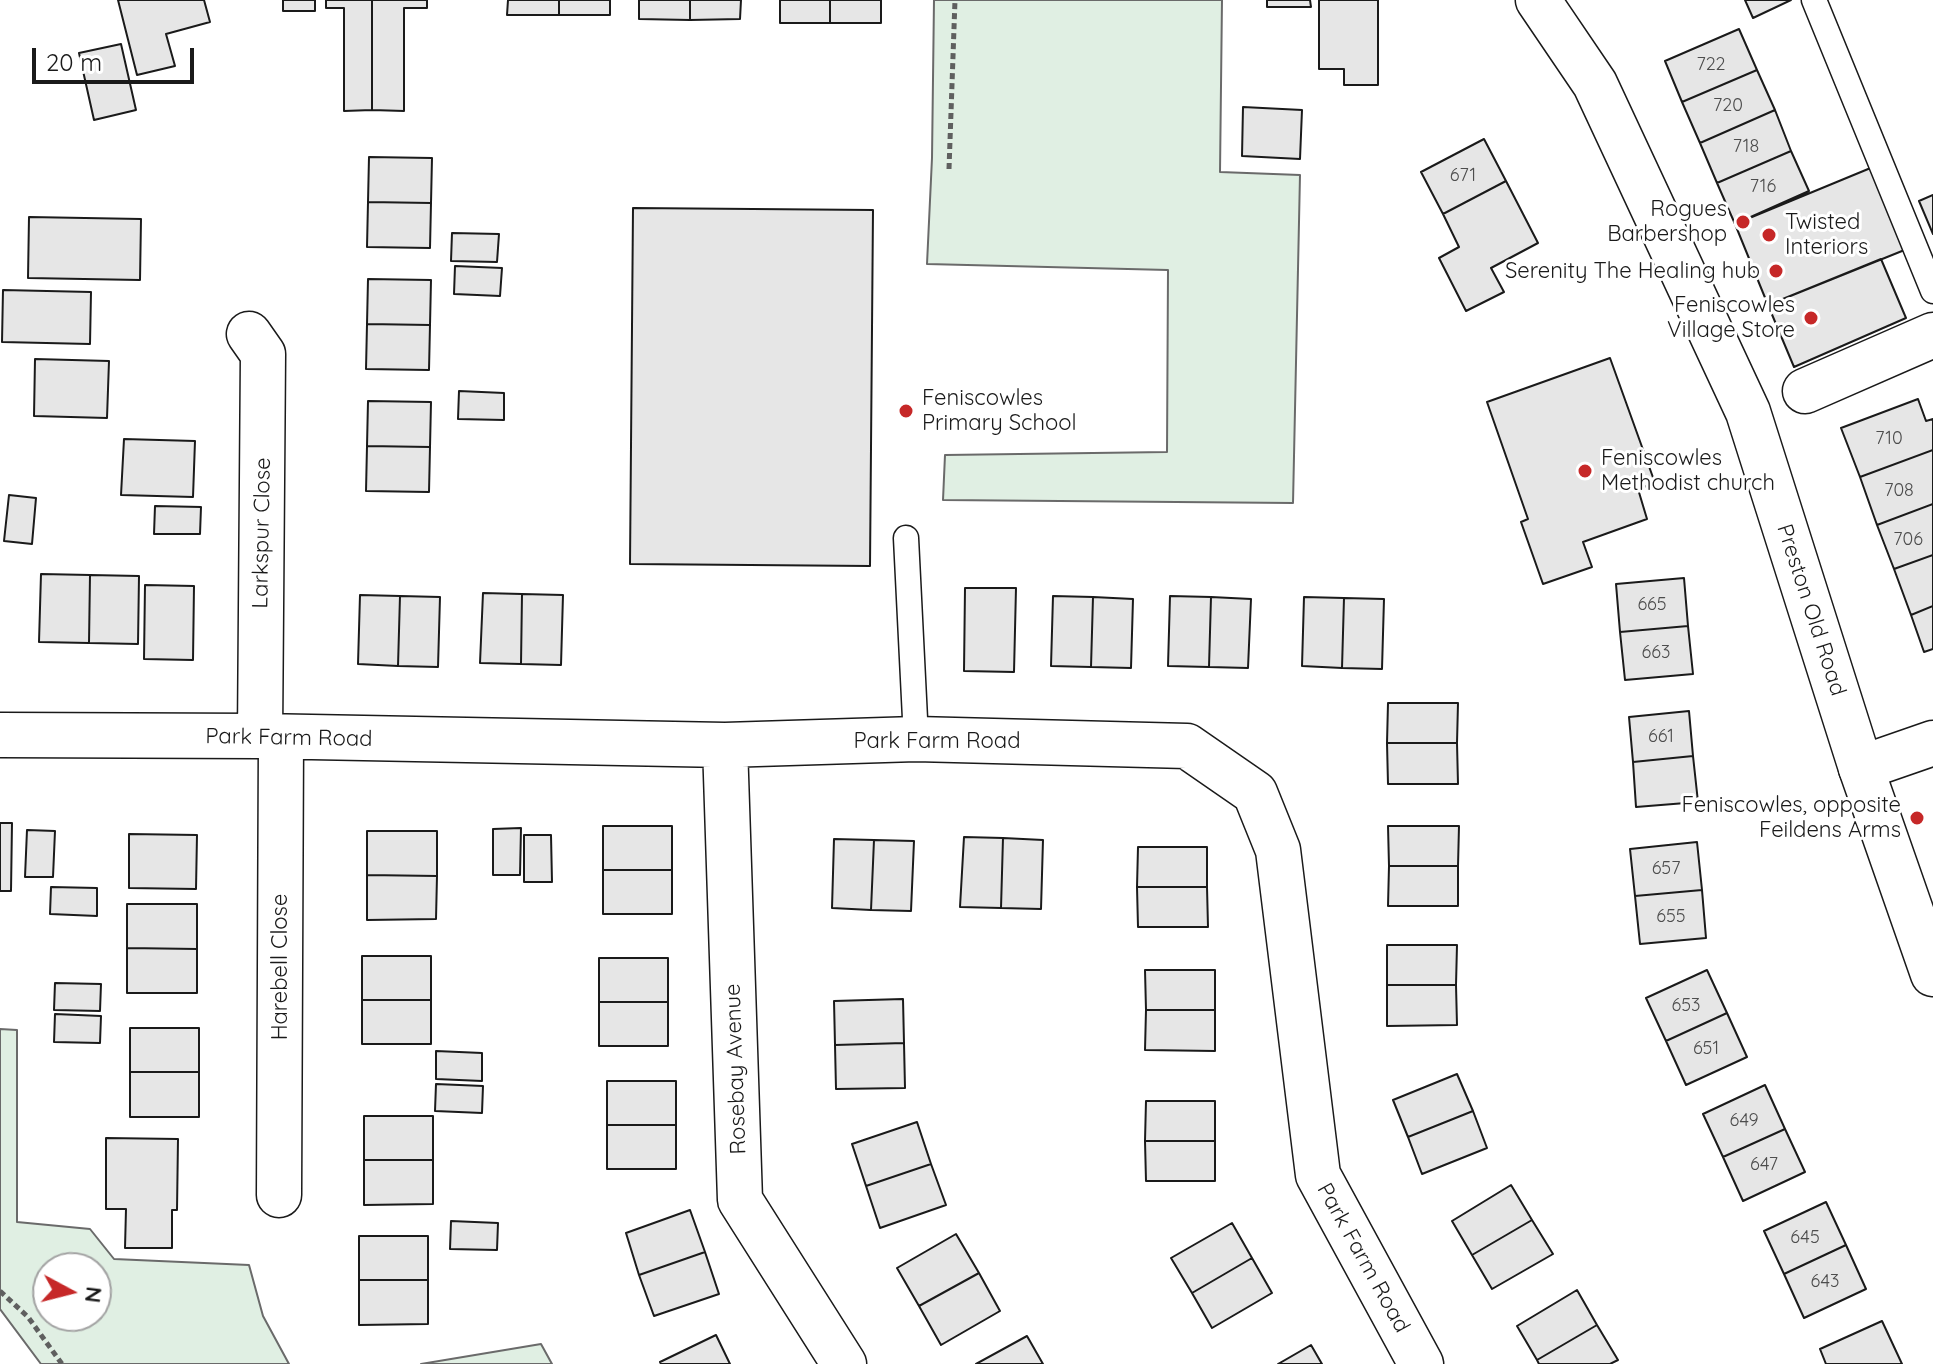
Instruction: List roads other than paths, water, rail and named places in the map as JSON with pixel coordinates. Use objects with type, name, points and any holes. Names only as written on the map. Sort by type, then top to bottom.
[{"type":"street","name":"Preston Old Road","points":[[1538,0],[1595,84],[1748,412],[1861,768],[1932,966]]},
{"type":"street","name":"Larkspur Close","points":[[249,334],[263,354],[270,737]]},
{"type":"street","points":[[1805,391],[1933,335]]},
{"type":"street","name":"Park Farm Road","points":[[0,735],[725,745],[916,739],[1187,746],[1255,793],[1278,850],[1318,1175],[1421,1364]]},
{"type":"street","name":"Harebell Close","points":[[270,737],[279,1195]]},
{"type":"street","points":[[1861,768],[1933,743]]},
{"type":"street","name":"Rosebay Avenue","points":[[725,745],[740,1200],[844,1364]]},
{"type":"lane","points":[[1814,0],[1933,291]]},
{"type":"lane","points":[[906,538],[916,739]]},
{"type":"place","name":"Rogues Barbershop","points":[[1743,222]]},
{"type":"place","name":"Twisted Interiors","points":[[1769,235]]},
{"type":"place","name":"Serenity The Healing hub","points":[[1776,271]]},
{"type":"place","name":"Feniscowles Village Store","points":[[1811,318]]},
{"type":"place","name":"Feniscowles Primary School","points":[[906,411]]},
{"type":"place","name":"Feniscowles Methodist church","points":[[1585,471]]},
{"type":"place","name":"Feniscowles, opposite Feildens Arms","points":[[1917,818]]}]
